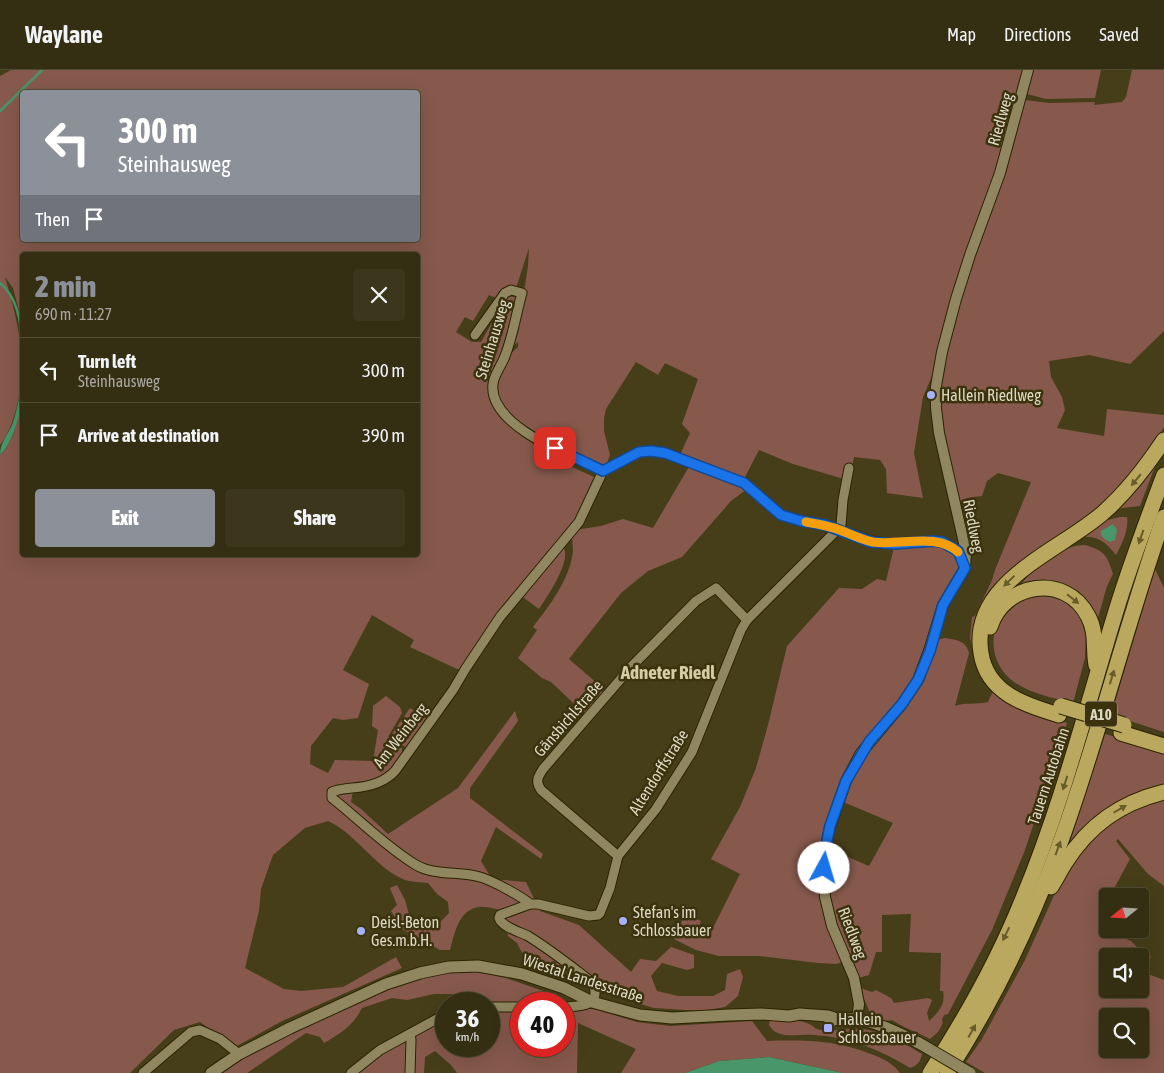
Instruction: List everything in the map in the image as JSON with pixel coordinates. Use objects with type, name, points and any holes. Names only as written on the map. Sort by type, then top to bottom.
[{"type":"highway","points":[[1060,710],[1033,707],[1016,700],[998,688],[991,679],[984,664],[980,648],[980,632],[985,614],[997,593],[1015,576],[1076,535],[1114,502],[1142,473],[1164,440]]},
{"type":"highway","name":"Tauern Autobahn","points":[[930,1073],[987,975],[1021,904],[1066,783],[1098,671],[1136,550],[1164,475]]},
{"type":"highway","name":"Tauern Autobahn","points":[[948,1073],[995,991],[1034,910],[1058,849],[1076,798],[1147,567],[1164,518]]},
{"type":"highway","points":[[1098,671],[1095,657],[1095,640],[1089,617],[1074,599],[1057,590],[1035,589],[1013,596],[1005,603],[993,620],[988,641],[991,660],[997,671],[1012,686],[1060,710],[1123,729],[1164,746]]},
{"type":"highway","points":[[1123,729],[1164,736]]},
{"type":"highway","points":[[1034,910],[1054,883],[1076,847],[1096,826],[1118,809],[1136,800],[1164,792]]},
{"type":"main road","name":"Wiestal Landesstraße","points":[[211,1073],[239,1054],[290,1028],[386,984],[434,969],[478,966],[522,974],[564,988],[592,1002],[640,1015],[672,1018],[761,1014],[828,1022],[837,1019],[857,1019],[898,1033],[970,1073]]},
{"type":"street","name":"Riedlweg","points":[[857,1019],[859,1004],[854,978],[832,926],[825,897],[825,851],[830,826],[846,781],[861,753],[902,704],[918,680],[930,651],[943,605],[965,568],[966,552],[939,433],[936,386],[942,352],[956,299],[1000,173],[1028,70]]},
{"type":"street","name":"Steinhausweg","points":[[475,335],[506,292],[511,290],[522,293],[505,355],[493,381],[492,394],[496,405],[514,424],[539,440],[603,471]]},
{"type":"street","points":[[603,471],[639,452],[665,453],[744,483],[781,515],[838,529],[871,542],[894,544],[942,542],[958,551],[965,568]]},
{"type":"street","points":[[838,529],[841,524],[849,468]]},
{"type":"street","name":"Am Weinberg","points":[[530,904],[526,900],[480,877],[443,872],[418,866],[384,842],[332,798],[332,792],[338,789],[382,782],[395,771],[454,690],[466,668],[500,617],[579,522],[603,471]]},
{"type":"street","name":"Altendorffstraße","points":[[530,904],[556,907],[589,916],[598,916],[610,888],[618,856],[656,809],[692,752],[740,630],[747,620],[838,529]]},
{"type":"street","name":"Gänsbichlstraße","points":[[618,856],[541,790],[537,785],[538,777],[631,667],[696,601],[716,588],[747,620]]},
{"type":"street","points":[[530,904],[502,914],[499,918],[500,921],[529,937],[593,983],[595,993],[592,1002],[585,1006],[575,1006]]},
{"type":"street","points":[[351,1073],[380,1050],[435,1020]]},
{"type":"street","points":[[143,1073],[191,1032],[200,1030],[220,1039],[239,1054]]},
{"type":"street","points":[[410,1034],[410,1073]]},
{"type":"shaded area","points":[[11,70],[1026,70],[939,360],[923,397],[914,453],[923,498],[887,493],[886,469],[880,460],[854,457],[852,468],[844,479],[793,464],[759,450],[744,479],[680,455],[690,433],[682,424],[698,379],[665,363],[658,375],[636,362],[606,409],[604,431],[610,455],[605,468],[570,453],[527,429],[499,405],[495,386],[504,363],[510,360],[507,357],[518,347],[518,342],[505,353],[499,364],[491,386],[491,401],[499,414],[507,422],[542,444],[575,461],[572,467],[594,477],[575,519],[577,520],[461,669],[457,669],[410,647],[414,640],[372,615],[343,670],[369,684],[358,718],[343,720],[333,718],[311,746],[310,764],[328,773],[335,760],[373,761],[378,730],[372,726],[373,706],[386,696],[400,707],[402,713],[388,737],[402,748],[402,753],[388,775],[354,786],[351,802],[388,834],[458,788],[515,711],[518,721],[470,788],[470,798],[543,854],[541,859],[496,827],[481,861],[492,879],[526,882],[540,911],[579,925],[631,972],[640,959],[656,961],[671,947],[694,955],[694,968],[687,970],[662,963],[651,976],[657,991],[678,996],[713,996],[725,990],[727,974],[740,969],[743,977],[738,996],[725,1007],[701,1011],[654,1008],[620,998],[567,974],[526,960],[517,943],[508,936],[506,911],[492,908],[479,907],[466,913],[458,923],[450,950],[440,950],[402,929],[391,911],[397,905],[390,888],[397,885],[405,900],[410,918],[422,927],[439,923],[449,913],[448,902],[437,894],[428,883],[405,880],[394,875],[348,834],[328,821],[305,828],[273,855],[261,889],[259,911],[245,968],[284,989],[301,991],[343,987],[396,957],[402,968],[282,1021],[235,1047],[200,1022],[174,1030],[130,1073],[0,1073],[0,455],[9,444],[20,410],[20,557],[420,557],[420,252],[20,252],[20,314],[13,288],[5,277],[18,327],[20,343],[20,393],[8,433],[0,445],[0,76]],"holes":[[[529,248],[523,298],[507,296],[481,342],[472,342],[456,332],[465,317],[473,321],[489,295],[496,298],[516,288]]]},
{"type":"shaded area","points":[[1030,70],[1101,70],[1095,98],[1046,99],[1027,94]]},
{"type":"shaded area","points":[[1132,70],[1164,70],[1164,331],[1130,364],[1089,355],[1049,361],[1051,377],[1062,397],[1065,410],[1057,428],[1104,436],[1107,409],[1164,415],[1164,427],[1133,473],[1108,498],[1077,524],[1030,557],[974,655],[970,638],[972,617],[975,616],[992,580],[1031,482],[998,473],[987,481],[982,496],[967,498],[957,505],[938,406],[945,351],[1025,100],[1049,103],[1095,102],[1094,105],[1122,102],[1126,97]]},
{"type":"shaded area","points":[[20,396],[20,412],[12,438],[0,455],[2,443],[12,425]]},
{"type":"shaded area","points":[[1157,461],[1140,506],[1114,509]]},
{"type":"shaded area","points":[[690,465],[747,489],[731,501],[682,557],[648,571],[621,593],[569,659],[606,691],[586,715],[551,682],[542,678],[518,658],[537,630],[533,627],[564,582],[571,561],[573,551],[572,536],[575,530],[601,526],[623,519],[653,528]]},
{"type":"shaded area","points":[[1127,517],[1127,527],[1123,542],[1116,555],[1101,541],[1092,537],[1082,537],[1104,521]]},
{"type":"shaded area","points":[[1113,524],[1117,530],[1115,540],[1110,542],[1103,538],[1101,531]]},
{"type":"shaded area","points":[[931,544],[942,546],[949,550],[961,564],[915,680],[859,753],[822,870],[842,960],[836,964],[759,956],[719,956],[696,950],[674,939],[675,932],[686,914],[701,921],[698,928],[710,934],[740,874],[711,859],[740,807],[756,768],[787,646],[839,588],[862,589],[877,579],[886,581],[894,547]]},
{"type":"shaded area","points":[[1085,545],[1097,549],[1107,558],[1113,574],[1107,586],[1096,625],[1071,592],[1017,590],[1033,571],[1047,560],[1069,548]]},
{"type":"shaded area","points":[[563,547],[565,560],[562,569],[539,609],[520,595]]},
{"type":"shaded area","points":[[1155,569],[1164,588],[1164,732],[1111,715]]},
{"type":"shaded area","points":[[1035,593],[1057,596],[1078,609],[1086,623],[1085,658],[1073,703],[1042,695],[1014,682],[1001,668],[994,652],[994,634],[1004,610],[1013,603]]},
{"type":"shaded area","points":[[945,638],[963,643],[966,645],[969,653],[955,706],[988,702],[994,689],[1026,710],[1067,723],[1025,850],[992,930],[948,1014],[944,1015],[943,1023],[938,1032],[930,1039],[892,1020],[884,1021],[870,1014],[860,988],[872,992],[876,990],[891,998],[894,1003],[928,998],[932,1000],[927,1013],[929,1021],[938,1011],[944,996],[943,991],[940,991],[941,953],[909,952],[911,914],[882,915],[882,952],[876,952],[869,975],[858,978],[845,951],[828,901],[829,849],[869,866],[893,823],[841,801],[849,780],[888,722],[937,640]]},
{"type":"shaded area","points":[[410,708],[426,718],[407,748],[390,737]]},
{"type":"shaded area","points":[[1105,734],[1164,750],[1164,788],[1073,843],[1070,842]]},
{"type":"shaded area","points":[[1164,798],[1164,886],[1148,874],[1118,839],[1116,841],[1130,859],[1114,888],[1099,888],[1099,938],[1124,938],[1131,941],[1138,948],[1099,948],[1099,998],[1149,998],[1149,974],[1164,980],[1164,1073],[985,1073],[966,1062],[982,1039],[1025,960],[1056,891],[1075,858],[1098,830],[1118,815]]},
{"type":"shaded area","points":[[474,971],[506,978],[546,992],[510,992],[510,1003],[500,1003],[500,992],[435,992],[435,994],[407,1000],[392,998],[362,1008],[346,1028],[324,1043],[320,1037],[306,1033],[247,1073],[223,1073],[251,1053],[354,1004],[402,984],[436,974]]},
{"type":"shaded area","points":[[575,1009],[594,1009],[637,1022],[670,1026],[752,1021],[767,1041],[832,1043],[858,1049],[883,1059],[894,1066],[900,1073],[843,1073],[769,1057],[719,1061],[685,1073],[621,1073],[636,1049],[578,1023],[577,1073],[457,1073],[442,1057],[500,1057],[500,1010],[510,1010],[510,1057],[575,1057]]},
{"type":"shaded area","points":[[788,1019],[806,1023],[819,1030],[863,1029],[881,1033],[906,1044],[922,1054],[920,1061],[917,1065],[910,1068],[876,1050],[840,1038],[783,1035],[773,1030],[769,1025],[770,1020]]},
{"type":"shaded area","points":[[435,1023],[435,1051],[425,1057],[424,1073],[413,1073],[415,1034]]},
{"type":"shaded area","points":[[404,1040],[408,1045],[407,1073],[354,1073],[381,1053]]},
{"type":"shaded area","points":[[769,1057],[843,1073],[685,1073],[719,1061]]},
{"type":"waterway","points":[[22,90],[42,70]]},
{"type":"waterway","points":[[0,111],[20,91]]},
{"type":"waterway","points":[[0,283],[15,304],[20,324]]},
{"type":"slow traffic","points":[[806,522],[825,525],[871,542],[894,544],[942,542],[958,552]]},
{"type":"place","name":"Hallein Riedlweg","points":[[931,395]]},
{"type":"place","name":"Stefan's im Schlossbauer","points":[[623,921]]},
{"type":"place","name":"Deisl-Beton Ges.m.b.H.","points":[[361,931]]},
{"type":"place","name":"Hallein Schlossbauer","points":[[828,1028]]},
{"type":"district","name":"Adneter Riedl","points":[[668,672]]},
{"type":"route","points":[[555,448],[603,471],[639,452],[665,453],[744,483],[781,515],[825,525],[871,542],[894,544],[933,541],[942,542],[958,551],[965,568],[946,598],[939,614],[930,651],[918,680],[902,704],[884,723],[861,753],[846,781],[830,826],[824,868]]}]
